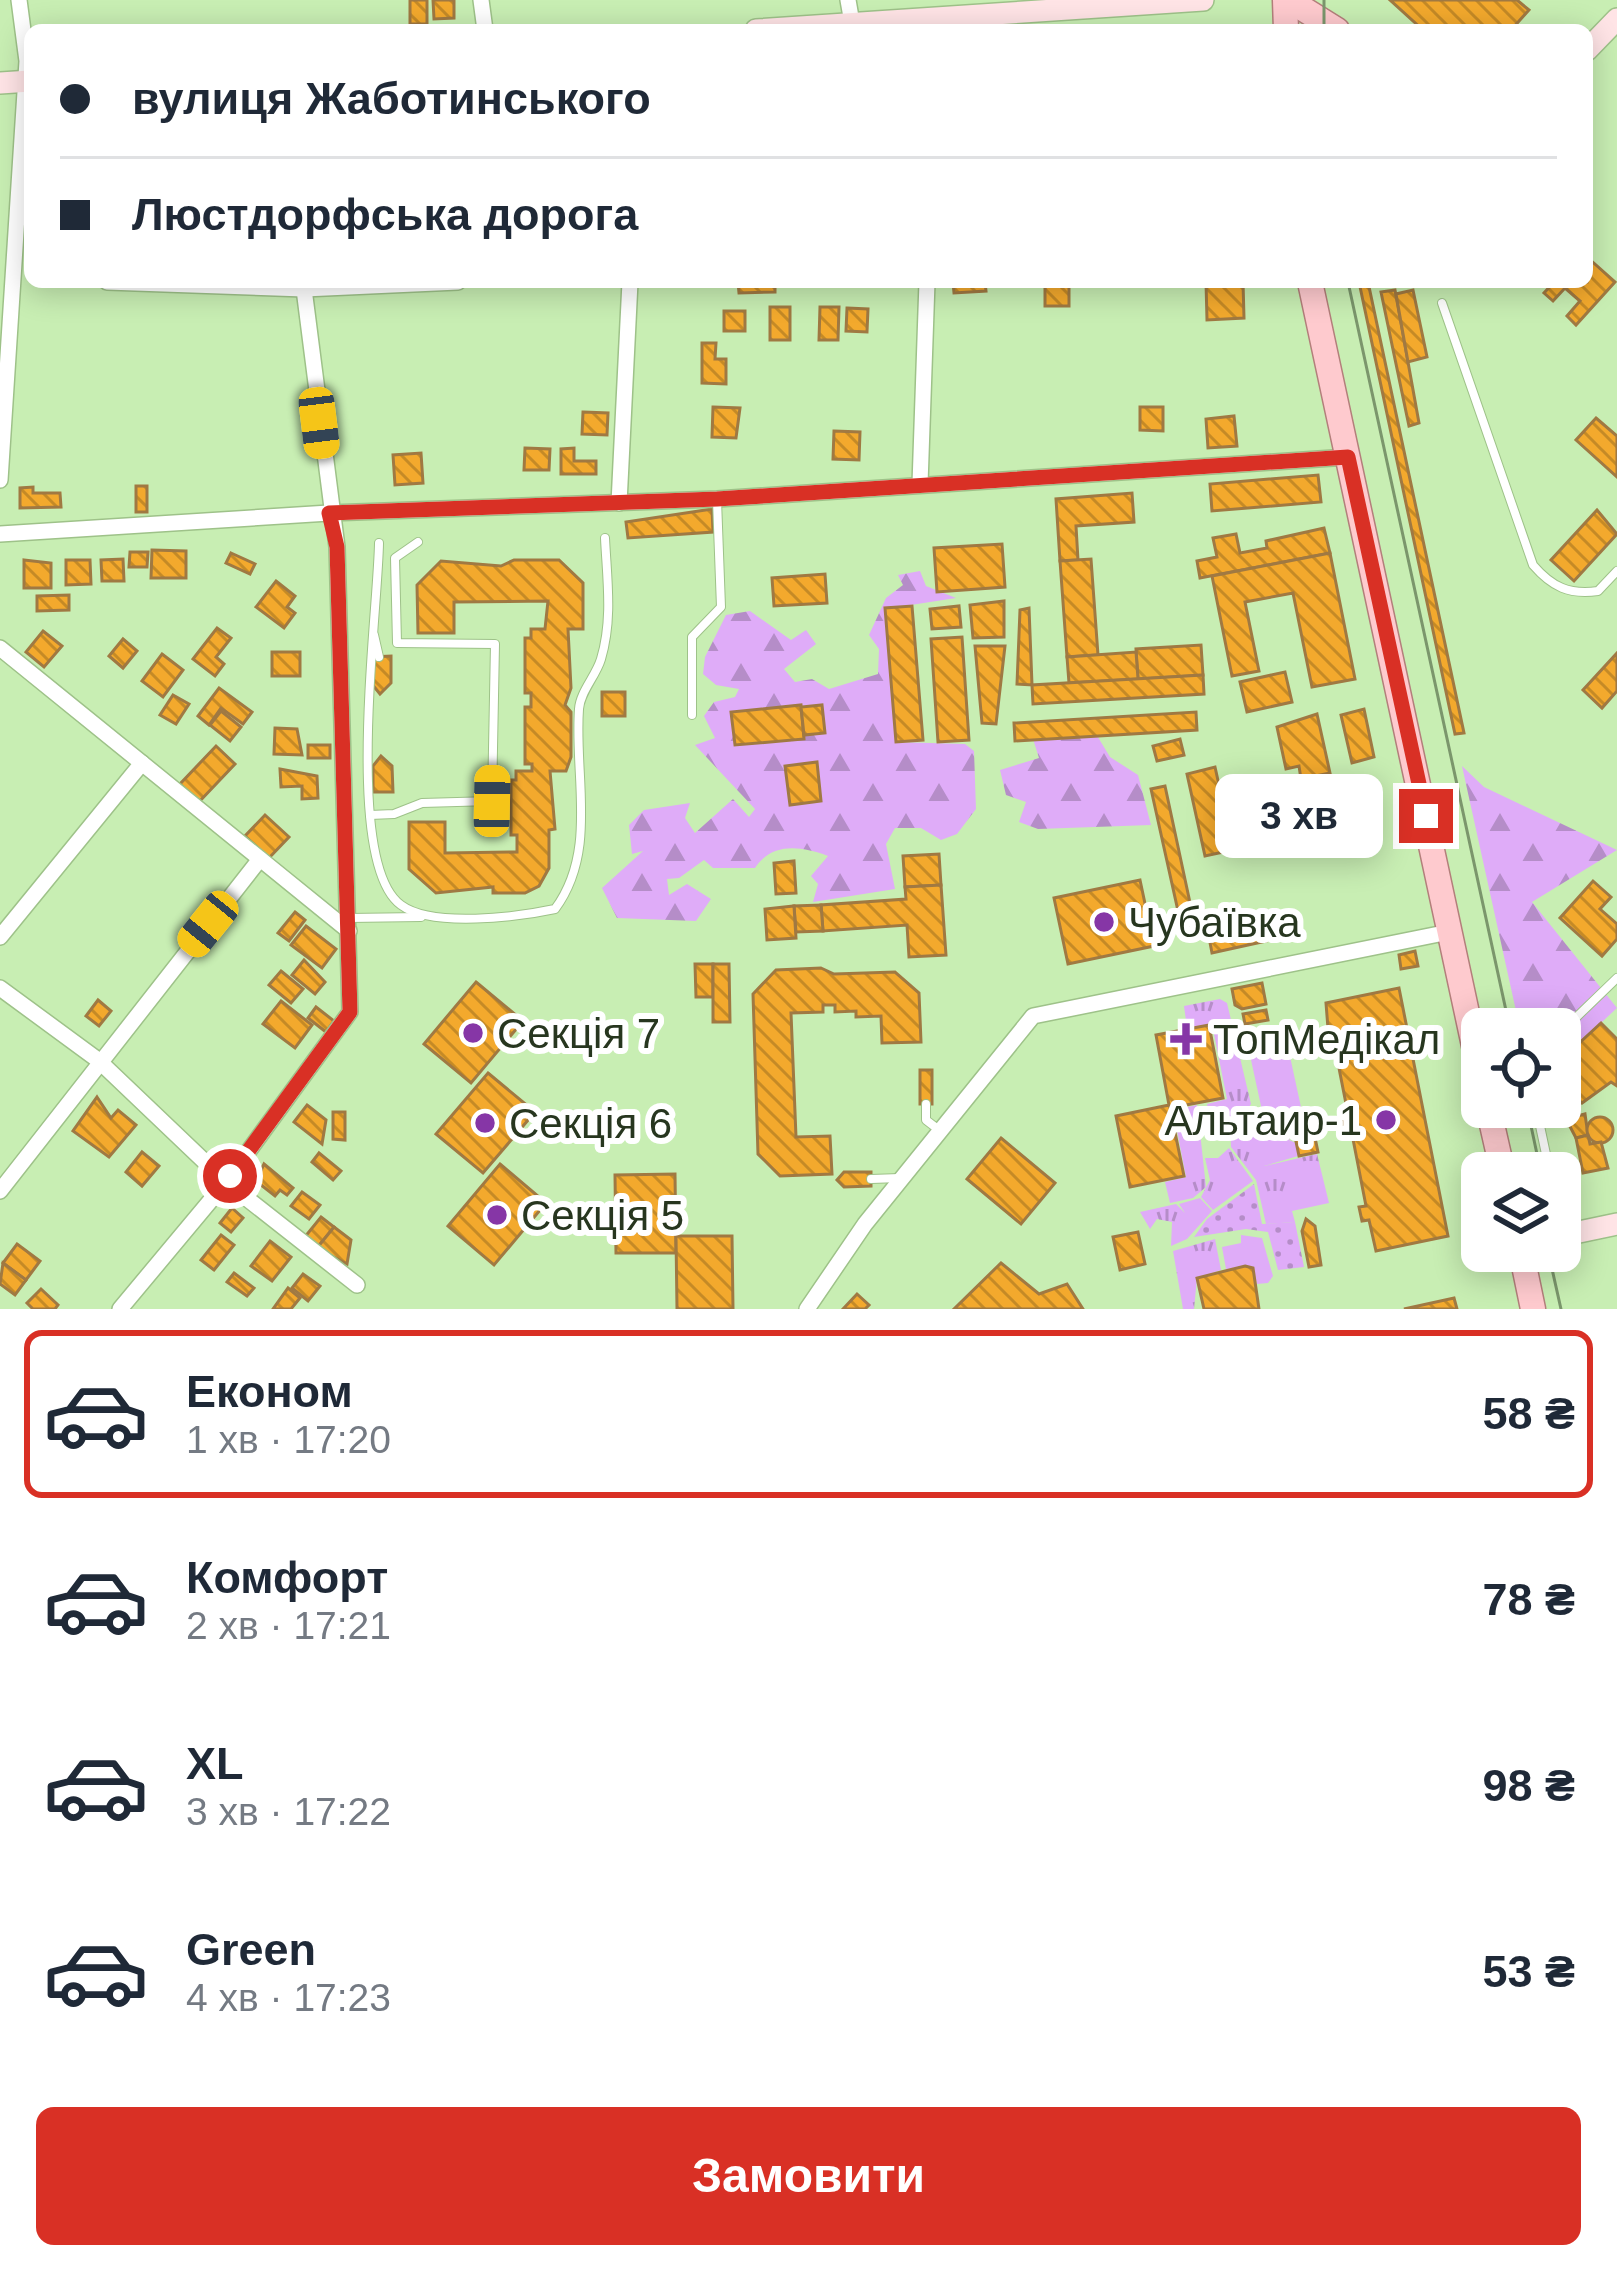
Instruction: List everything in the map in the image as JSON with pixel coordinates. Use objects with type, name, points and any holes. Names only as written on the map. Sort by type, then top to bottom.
[{"type":"main road","points":[[786,24],[850,11],[1203,0]]},
{"type":"main road","points":[[1287,0],[1327,24]]},
{"type":"main road","points":[[1593,44],[1617,19]]},
{"type":"main road","points":[[1311,288],[1466,1008]]},
{"type":"main road","points":[[1581,1230],[1617,1224]]},
{"type":"main road","points":[[1530,1272],[1533,1309]]},
{"type":"street","points":[[19,0],[24,45]]},
{"type":"street","points":[[0,480],[10,268],[24,123]]},
{"type":"street","points":[[10,268],[24,268]]},
{"type":"street","points":[[276,288],[326,288]]},
{"type":"street","points":[[620,503],[630,288]]},
{"type":"street","points":[[920,484],[928,288]]},
{"type":"street","points":[[120,1309],[226,1182],[350,1012],[337,547],[329,513],[304,289]]},
{"type":"street","points":[[0,534],[329,513],[717,499],[1348,457]]},
{"type":"street","points":[[0,648],[318,907],[349,924]]},
{"type":"street","points":[[0,937],[142,763]]},
{"type":"street","points":[[0,1191],[98,1060],[260,859]]},
{"type":"street","points":[[318,907],[348,891]]},
{"type":"street","points":[[807,1309],[902,1178],[1033,1016],[1449,932]]},
{"type":"street","points":[[0,988],[98,1060],[226,1182],[357,1285]]},
{"type":"lane","points":[[1442,302],[1533,565],[1561,589],[1580,593],[1598,592],[1617,571]]},
{"type":"lane","points":[[692,715],[692,637],[721,607],[717,499]]},
{"type":"lane","points":[[349,924],[422,916],[522,916],[555,909],[575,882],[582,824],[579,704],[599,665],[610,626],[605,538]]},
{"type":"lane","points":[[370,810],[394,814],[422,803],[492,801],[495,644],[397,643],[395,557],[418,542]]},
{"type":"lane","points":[[380,543],[368,660],[370,810],[382,878],[397,903],[422,916]]},
{"type":"lane","points":[[374,634],[380,657]]},
{"type":"lane","points":[[370,810],[383,792]]},
{"type":"lane","points":[[1581,1013],[1617,978]]},
{"type":"lane","points":[[926,1104],[926,1120],[940,1131]]},
{"type":"lane","points":[[871,1179],[902,1178]]},
{"type":"green space","points":[[920,571],[926,586],[956,598],[885,609],[896,742],[965,744],[974,751],[976,809],[957,834],[941,840],[921,828],[895,828],[886,844],[895,889],[813,902],[818,884],[811,876],[828,856],[788,848],[770,854],[755,868],[713,868],[704,860],[679,878],[667,879],[669,895],[687,884],[711,899],[696,921],[617,918],[602,888],[643,851],[632,854],[629,825],[644,810],[690,803],[685,818],[695,833],[733,799],[749,817],[755,809],[695,745],[715,738],[704,716],[714,702],[735,697],[739,689],[716,685],[703,674],[705,657],[726,615],[750,611],[791,640],[806,630],[816,644],[784,669],[795,682],[812,679],[829,689],[878,674],[879,649],[869,635],[886,598],[903,585],[898,575]]},
{"type":"green space","points":[[1093,729],[1110,757],[1138,775],[1151,825],[1038,829],[1019,822],[1026,802],[1006,795],[1000,770],[1039,758],[1033,739]]},
{"type":"green space","points":[[1462,766],[1484,787],[1617,850],[1532,902],[1617,1008],[1581,1041],[1581,1008],[1515,1008]]},
{"type":"green space","points":[[1220,999],[1227,1003],[1251,1104],[1243,1116],[1211,1122],[1207,1104],[1227,1099],[1212,1024],[1187,1028],[1184,1006]]},
{"type":"green space","points":[[1286,1038],[1304,1121],[1266,1129],[1248,1046]]},
{"type":"green space","points":[[1197,1105],[1206,1187],[1193,1198],[1170,1203],[1165,1182],[1186,1177],[1173,1110]]},
{"type":"green space","points":[[1248,1117],[1262,1136],[1293,1130],[1289,1140],[1296,1143],[1298,1156],[1264,1166],[1317,1154],[1329,1203],[1292,1211],[1295,1222],[1266,1224],[1256,1180],[1231,1147],[1230,1121]]},
{"type":"green space","points":[[1229,1148],[1253,1181],[1213,1210],[1201,1197],[1210,1180],[1205,1158],[1218,1158]]},
{"type":"green space","points":[[1254,1184],[1262,1224],[1295,1222],[1304,1267],[1278,1270],[1268,1232],[1246,1229],[1194,1237],[1207,1219]]},
{"type":"green space","points":[[1200,1198],[1212,1211],[1187,1239],[1171,1246],[1172,1222],[1157,1219],[1150,1229],[1140,1212],[1176,1204],[1185,1213],[1179,1204]]},
{"type":"green space","points":[[1241,1235],[1262,1238],[1273,1276],[1268,1283],[1257,1284],[1253,1268],[1226,1269],[1222,1247],[1241,1243]]},
{"type":"green space","points":[[1215,1239],[1221,1270],[1197,1278],[1194,1309],[1183,1309],[1173,1251]]},
{"type":"building","points":[[410,0],[427,0],[427,24],[410,24]]},
{"type":"building","points":[[433,0],[454,0],[454,18],[434,19]]},
{"type":"building","points":[[1390,0],[1517,0],[1529,10],[1516,24],[1416,24]]},
{"type":"building","points":[[1593,262],[1615,282],[1576,325],[1567,316],[1580,301],[1565,288],[1593,288]]},
{"type":"building","points":[[739,288],[775,288],[775,292],[739,293]]},
{"type":"building","points":[[954,288],[986,291],[954,293]]},
{"type":"building","points":[[1045,288],[1069,288],[1069,306],[1045,306]]},
{"type":"building","points":[[1206,288],[1243,288],[1244,318],[1207,320]]},
{"type":"building","points":[[1360,288],[1369,288],[1464,733],[1455,734]]},
{"type":"building","points":[[1549,288],[1565,288],[1553,301],[1544,293]]},
{"type":"building","points":[[1395,290],[1419,423],[1409,426],[1381,292]]},
{"type":"building","points":[[1413,290],[1427,357],[1408,362],[1396,294]]},
{"type":"building","points":[[770,307],[790,307],[790,340],[770,340]]},
{"type":"building","points":[[820,307],[839,307],[838,340],[819,340]]},
{"type":"building","points":[[847,308],[868,309],[867,332],[846,331]]},
{"type":"building","points":[[724,311],[745,311],[745,331],[724,331]]},
{"type":"building","points":[[702,343],[716,343],[715,359],[726,359],[726,384],[702,383]]},
{"type":"building","points":[[713,407],[740,408],[736,438],[712,437]]},
{"type":"building","points":[[1140,407],[1163,407],[1163,431],[1140,430]]},
{"type":"building","points":[[583,412],[608,413],[607,435],[582,434]]},
{"type":"building","points":[[1234,416],[1237,446],[1208,448],[1206,419]]},
{"type":"building","points":[[1596,418],[1617,436],[1617,477],[1576,440]]},
{"type":"building","points":[[834,431],[860,432],[859,460],[833,459]]},
{"type":"building","points":[[525,448],[550,449],[549,470],[524,470]]},
{"type":"building","points":[[574,448],[574,461],[596,461],[596,474],[561,474],[561,449]]},
{"type":"building","points":[[421,453],[423,483],[395,485],[393,455]]},
{"type":"building","points":[[1318,475],[1321,502],[1212,511],[1210,484]]},
{"type":"building","points":[[136,486],[147,486],[147,512],[136,512]]},
{"type":"building","points":[[33,487],[33,493],[60,493],[61,507],[20,508],[20,488]]},
{"type":"building","points":[[1132,493],[1134,522],[1076,526],[1078,560],[1060,561],[1056,499]]},
{"type":"building","points":[[712,509],[713,532],[628,538],[626,522]]},
{"type":"building","points":[[1597,510],[1617,534],[1574,581],[1551,560]]},
{"type":"building","points":[[1324,528],[1330,553],[1200,578],[1197,561],[1217,557],[1213,538],[1236,534],[1240,553],[1267,548],[1266,541]]},
{"type":"building","points":[[1002,544],[1005,587],[937,592],[934,548]]},
{"type":"building","points":[[152,550],[186,551],[186,578],[151,578]]},
{"type":"building","points":[[130,552],[148,552],[147,567],[129,567]]},
{"type":"building","points":[[231,553],[255,564],[250,574],[226,563]]},
{"type":"building","points":[[1330,553],[1355,679],[1312,687],[1293,593],[1245,602],[1259,671],[1232,676],[1212,576]]},
{"type":"building","points":[[123,559],[124,581],[102,581],[101,560]]},
{"type":"building","points":[[1091,559],[1098,655],[1067,657],[1060,561]]},
{"type":"building","points":[[24,560],[51,563],[51,588],[24,588]]},
{"type":"building","points":[[66,560],[90,560],[91,584],[66,585]]},
{"type":"building","points":[[514,560],[559,560],[583,583],[583,629],[568,629],[571,688],[565,705],[571,712],[571,757],[566,771],[550,771],[555,829],[549,830],[549,868],[539,886],[525,893],[493,893],[493,887],[436,893],[409,869],[409,822],[445,822],[445,853],[517,852],[517,835],[511,835],[511,780],[516,780],[516,771],[532,771],[532,764],[525,764],[525,707],[531,707],[531,693],[525,693],[525,638],[531,638],[531,629],[545,629],[548,601],[454,602],[454,633],[418,633],[417,585],[441,561],[501,566]]},
{"type":"building","points":[[825,574],[827,603],[774,606],[772,578]]},
{"type":"building","points":[[276,581],[295,596],[287,607],[295,613],[284,628],[256,607]]},
{"type":"building","points":[[69,595],[69,610],[37,611],[37,596]]},
{"type":"building","points":[[1004,601],[1004,637],[973,638],[970,605]]},
{"type":"building","points":[[912,606],[923,740],[896,742],[885,608]]},
{"type":"building","points":[[959,606],[961,627],[932,629],[930,609]]},
{"type":"building","points":[[1029,608],[1032,685],[1017,684],[1020,610]]},
{"type":"building","points":[[217,628],[231,638],[216,657],[224,664],[215,676],[193,659]]},
{"type":"building","points":[[43,631],[62,646],[44,667],[26,652]]},
{"type":"building","points":[[962,637],[969,740],[938,742],[931,639]]},
{"type":"building","points":[[123,639],[137,651],[123,668],[109,656]]},
{"type":"building","points":[[1201,645],[1203,675],[1138,679],[1136,649]]},
{"type":"building","points":[[975,646],[1005,646],[996,724],[982,723]]},
{"type":"building","points":[[272,652],[300,652],[300,676],[272,676]]},
{"type":"building","points":[[1136,652],[1138,679],[1069,683],[1067,657]]},
{"type":"building","points":[[1617,653],[1617,691],[1602,708],[1583,690]]},
{"type":"building","points":[[162,654],[183,670],[163,697],[142,681]]},
{"type":"building","points":[[391,656],[391,683],[380,694],[371,683],[371,657]]},
{"type":"building","points":[[1285,672],[1292,702],[1247,712],[1240,682]]},
{"type":"building","points":[[1203,675],[1204,694],[1033,704],[1032,685]]},
{"type":"building","points":[[219,688],[252,712],[243,724],[221,708],[209,725],[198,716]]},
{"type":"building","points":[[602,692],[625,692],[625,716],[602,716]]},
{"type":"building","points":[[173,695],[189,704],[176,724],[160,715]]},
{"type":"building","points":[[801,705],[804,739],[735,745],[731,712]]},
{"type":"building","points":[[822,705],[825,733],[804,735],[801,707]]},
{"type":"building","points":[[1364,709],[1374,757],[1352,763],[1341,715]]},
{"type":"building","points":[[221,711],[241,727],[230,741],[210,725]]},
{"type":"building","points":[[1196,712],[1197,730],[1015,741],[1014,723]]},
{"type":"building","points":[[1317,714],[1330,773],[1301,779],[1299,766],[1286,769],[1277,727]]},
{"type":"building","points":[[275,728],[297,729],[302,755],[274,754]]},
{"type":"building","points":[[1180,739],[1184,755],[1157,761],[1153,746]]},
{"type":"building","points":[[308,745],[330,745],[330,758],[308,758]]},
{"type":"building","points":[[216,746],[235,764],[199,802],[180,784]]},
{"type":"building","points":[[381,756],[392,766],[393,792],[373,792],[373,766]]},
{"type":"building","points":[[817,762],[821,801],[790,805],[785,766]]},
{"type":"building","points":[[1215,767],[1227,821],[1254,815],[1260,844],[1205,856],[1187,774]]},
{"type":"building","points":[[280,769],[317,776],[318,798],[302,799],[302,786],[281,787]]},
{"type":"building","points":[[1165,786],[1195,926],[1182,929],[1151,789]]},
{"type":"building","points":[[1302,813],[1307,833],[1281,839],[1277,819]]},
{"type":"building","points":[[265,815],[289,837],[269,858],[245,836]]},
{"type":"building","points":[[939,854],[941,885],[905,887],[903,856]]},
{"type":"building","points":[[794,861],[796,893],[776,894],[774,863]]},
{"type":"building","name":"Чубаївка","points":[[1140,880],[1154,946],[1068,964],[1054,898]]},
{"type":"building","points":[[1593,881],[1611,897],[1600,909],[1617,924],[1617,939],[1602,956],[1560,918]]},
{"type":"building","points":[[941,885],[946,955],[909,957],[907,925],[823,931],[821,905],[906,899],[905,887]]},
{"type":"building","points":[[821,905],[823,931],[796,932],[794,906]]},
{"type":"building","points":[[794,906],[796,938],[767,940],[765,909]]},
{"type":"building","points":[[295,912],[305,920],[289,941],[278,933]]},
{"type":"building","points":[[1261,919],[1266,941],[1212,953],[1208,932]]},
{"type":"building","points":[[306,926],[336,949],[322,968],[291,945]]},
{"type":"building","points":[[1415,951],[1418,966],[1401,969],[1399,955]]},
{"type":"building","points":[[304,960],[325,982],[315,994],[292,975]]},
{"type":"building","points":[[695,964],[713,964],[713,997],[696,997]]},
{"type":"building","points":[[713,964],[729,964],[730,1022],[713,1022]]},
{"type":"building","points":[[821,968],[834,974],[895,972],[919,993],[921,1042],[882,1043],[881,1016],[835,1012],[835,1005],[823,1005],[823,1012],[791,1013],[796,1137],[830,1136],[832,1174],[780,1176],[758,1154],[753,994],[776,970]]},
{"type":"building","points":[[281,971],[303,989],[291,1003],[269,985]]},
{"type":"building","name":"Секція 7","points":[[476,982],[523,1021],[471,1083],[424,1044]]},
{"type":"building","points":[[1262,983],[1266,1004],[1242,1009],[1235,1005],[1232,989]]},
{"type":"building","name":"Альтаир-1","points":[[1399,988],[1448,1236],[1376,1251],[1369,1220],[1362,1221],[1359,1207],[1366,1206],[1352,1134],[1346,1135],[1344,1127],[1343,1120],[1349,1119],[1336,1053],[1330,1054],[1326,1003]]},
{"type":"building","points":[[98,1000],[111,1011],[99,1026],[86,1016]]},
{"type":"building","points":[[281,1001],[312,1025],[295,1048],[263,1024]]},
{"type":"building","points":[[316,1007],[334,1021],[326,1032],[308,1018]]},
{"type":"building","points":[[1266,1010],[1268,1020],[1245,1024],[1243,1014]]},
{"type":"building","points":[[1601,1023],[1617,1039],[1617,1086],[1611,1082],[1582,1103],[1581,1102],[1581,1042]]},
{"type":"building","points":[[1209,1025],[1223,1098],[1170,1108],[1184,1176],[1130,1187],[1116,1116],[1169,1105],[1156,1035]]},
{"type":"building","points":[[920,1070],[932,1070],[932,1104],[920,1104]]},
{"type":"building","name":"Секція 6","points":[[488,1073],[535,1112],[483,1173],[436,1134]]},
{"type":"building","points":[[97,1097],[111,1118],[118,1110],[136,1125],[109,1157],[73,1131]]},
{"type":"building","points":[[307,1105],[326,1120],[322,1144],[294,1122]]},
{"type":"building","points":[[333,1112],[345,1112],[345,1140],[333,1139]]},
{"type":"building","points":[[1585,1114],[1588,1135],[1576,1138],[1571,1128],[1581,1128]]},
{"type":"building","points":[[1600,1117],[1613,1130],[1600,1143],[1587,1130]]},
{"type":"building","points":[[1313,1128],[1318,1152],[1299,1156],[1294,1132]]},
{"type":"building","points":[[1588,1135],[1590,1144],[1601,1142],[1608,1168],[1583,1173],[1576,1138]]},
{"type":"building","points":[[1001,1138],[1055,1183],[1021,1224],[967,1179]]},
{"type":"building","points":[[142,1152],[159,1166],[142,1186],[126,1172]]},
{"type":"building","points":[[319,1153],[341,1171],[333,1180],[312,1162]]},
{"type":"building","points":[[264,1164],[293,1188],[287,1195],[280,1190],[275,1196],[256,1181]]},
{"type":"building","name":"Секція 5","points":[[500,1164],[546,1203],[494,1265],[448,1226]]},
{"type":"building","points":[[844,1172],[871,1172],[871,1186],[844,1187],[837,1180]]},
{"type":"building","points":[[675,1174],[676,1253],[616,1253],[615,1175]]},
{"type":"building","points":[[302,1192],[320,1205],[309,1219],[291,1206]]},
{"type":"building","points":[[232,1208],[243,1218],[231,1232],[220,1223]]},
{"type":"building","points":[[321,1217],[334,1227],[317,1248],[304,1238]]},
{"type":"building","points":[[1306,1219],[1315,1226],[1321,1265],[1309,1267],[1302,1231]]},
{"type":"building","points":[[334,1227],[351,1240],[347,1264],[317,1248]]},
{"type":"building","points":[[1138,1232],[1145,1264],[1120,1270],[1113,1237]]},
{"type":"building","points":[[221,1235],[234,1245],[214,1270],[201,1260]]},
{"type":"building","points":[[676,1236],[732,1236],[733,1309],[677,1309]]},
{"type":"building","points":[[270,1241],[291,1257],[272,1281],[251,1266]]},
{"type":"building","points":[[17,1244],[40,1261],[26,1280],[3,1263]]},
{"type":"building","points":[[3,1263],[26,1280],[15,1295],[0,1284]]},
{"type":"building","points":[[1001,1263],[1039,1294],[1067,1284],[1083,1309],[954,1309]]},
{"type":"building","points":[[1253,1268],[1259,1309],[1204,1309],[1197,1278]]},
{"type":"building","points":[[234,1273],[254,1288],[247,1296],[227,1282]]},
{"type":"building","points":[[303,1274],[320,1286],[308,1301],[292,1288]]},
{"type":"building","points":[[288,1288],[300,1298],[291,1309],[273,1309]]},
{"type":"building","points":[[41,1289],[58,1305],[55,1309],[33,1309],[27,1303]]},
{"type":"building","points":[[857,1294],[869,1305],[843,1309]]},
{"type":"building","points":[[1454,1298],[1457,1309],[1404,1309]]},
{"type":"tram line","points":[[1324,0],[1324,24]]},
{"type":"tram line","points":[[1349,288],[1505,1008]]},
{"type":"tram line","points":[[1531,1128],[1537,1152]]},
{"type":"tram line","points":[[1553,1272],[1561,1309]]},
{"type":"place","name":"Чубаївка","points":[[1104,922]]},
{"type":"place","name":"Секція 7","points":[[473,1033]]},
{"type":"place","name":"ТопМедікал","points":[[1186,1039]]},
{"type":"place","name":"Альтаир-1","points":[[1386,1120]]},
{"type":"place","name":"Секція 6","points":[[485,1123]]},
{"type":"place","name":"Секція 5","points":[[497,1215]]},
{"type":"route","points":[[230,1176],[350,1012],[337,547],[329,513],[717,499],[1348,457],[1426,816]]}]
